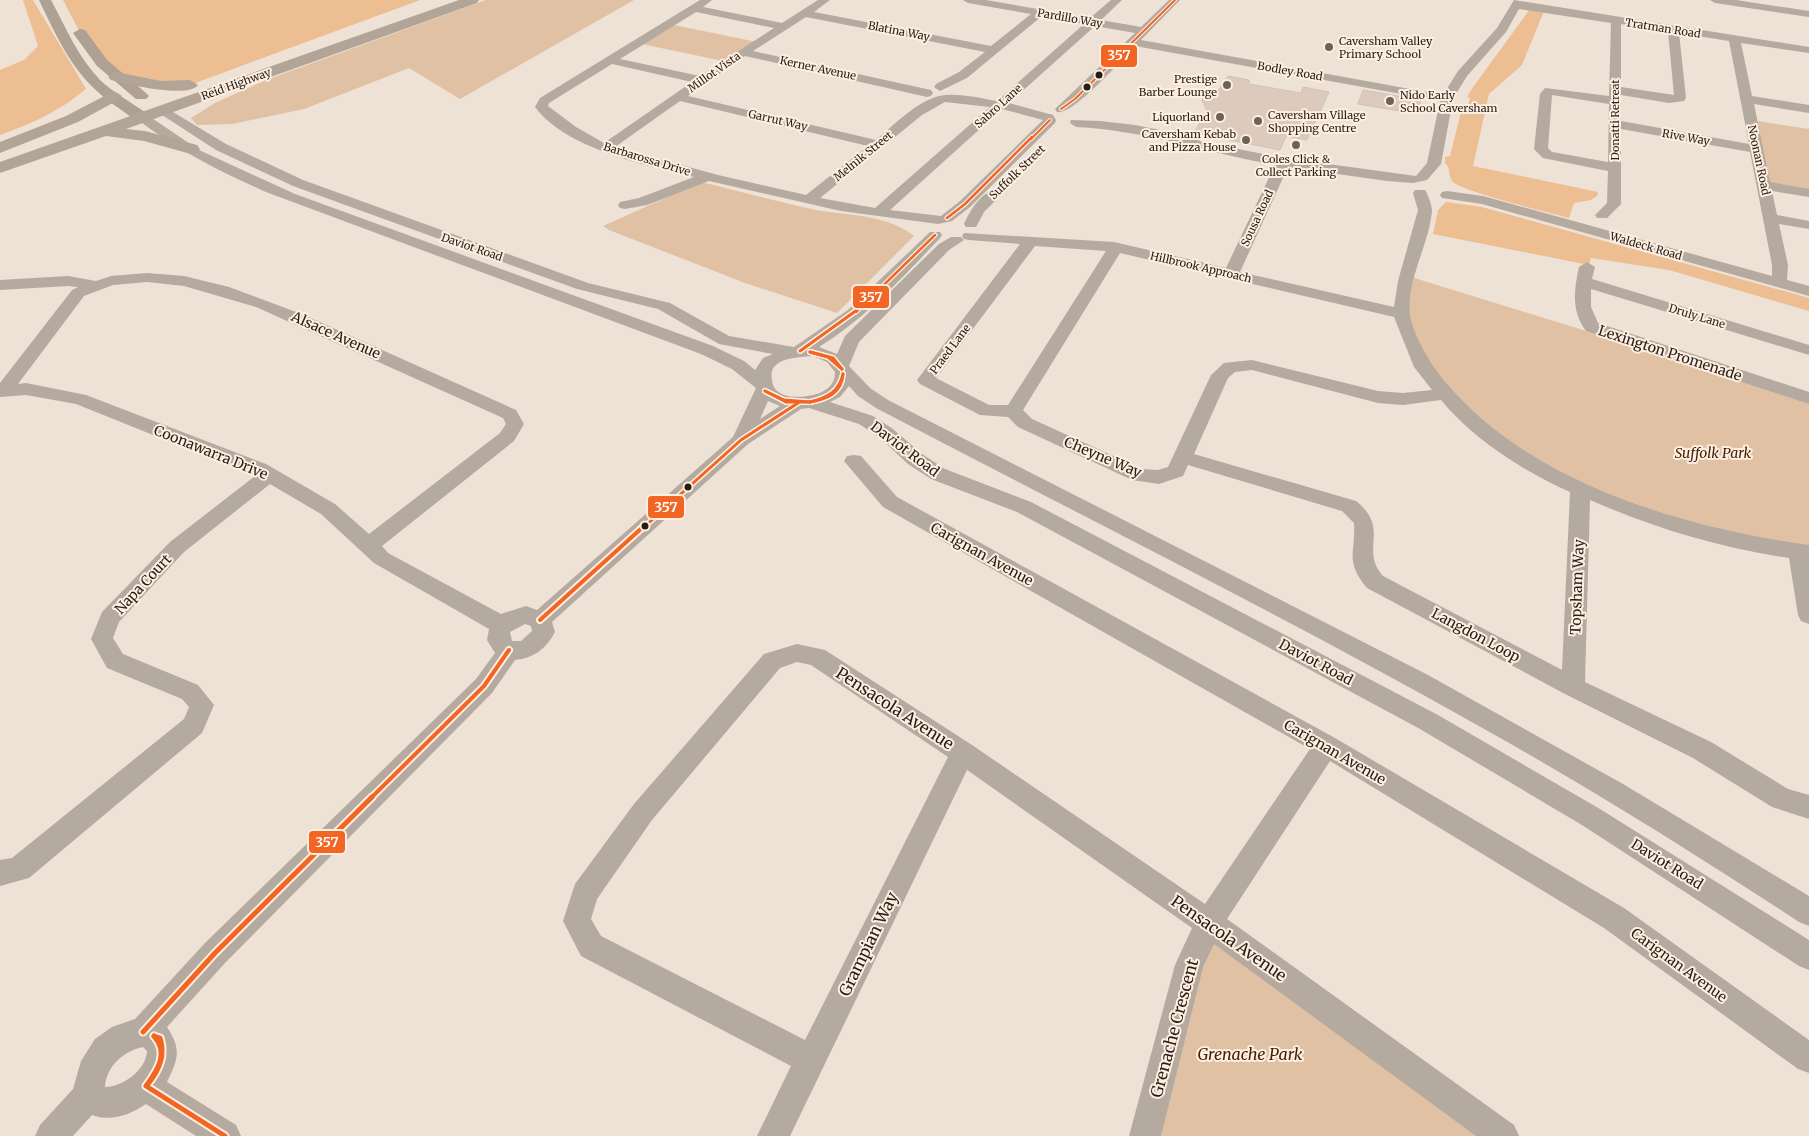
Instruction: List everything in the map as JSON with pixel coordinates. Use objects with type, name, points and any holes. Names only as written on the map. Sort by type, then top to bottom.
[{"type":"highway","name":"Reid Highway","points":[[0,168],[94,134],[136,112],[148,101],[437,0]]},
{"type":"highway","name":"Reid Highway","points":[[0,150],[136,112],[163,110],[472,0]]},
{"type":"highway","points":[[181,122],[183,117],[197,108],[280,68]]},
{"type":"highway","points":[[116,77],[161,86],[190,86]]},
{"type":"highway","points":[[0,150],[72,119],[114,96]]},
{"type":"highway","points":[[94,134],[126,132],[191,149]]},
{"type":"main road","points":[[45,0],[65,45],[96,84],[136,112]]},
{"type":"main road","points":[[74,22],[91,50],[116,77],[163,110]]},
{"type":"street","name":"Barbarossa Drive","points":[[707,0],[544,101],[541,107],[605,148],[708,177],[809,200],[879,212],[938,225]]},
{"type":"street","name":"Millot Vista","points":[[605,148],[701,80],[825,0]]},
{"type":"street","name":"Pardillo Way","points":[[968,0],[1143,31]]},
{"type":"street","name":"Sabro Lane","points":[[879,212],[1117,0]]},
{"type":"street","name":"Suffolk Street","points":[[796,351],[820,340],[850,317],[938,225],[1065,119],[1139,43],[1143,31],[1175,0]]},
{"type":"street","name":"Suffolk Street","points":[[1065,119],[1070,104],[1187,0]]},
{"type":"street","points":[[1714,0],[1809,14]]},
{"type":"street","points":[[1518,3],[1502,30],[1462,74],[1447,99],[1434,164],[1419,190],[1401,314],[1407,336],[1416,357],[1444,394],[1462,412],[1512,450],[1580,488],[1622,507],[1686,529],[1757,546],[1804,552],[1809,615]]},
{"type":"street","name":"Tratman Road","points":[[1518,3],[1579,10],[1616,20],[1809,50]]},
{"type":"street","points":[[694,8],[782,26]]},
{"type":"street","name":"Blatina Way","points":[[804,13],[994,50]]},
{"type":"street","points":[[941,93],[1040,13]]},
{"type":"street","name":"Donatti Retreat","points":[[1602,214],[1614,204],[1616,20]]},
{"type":"street","points":[[1615,168],[1544,153],[1541,148],[1546,94],[1549,90],[1669,99],[1680,98],[1673,29]]},
{"type":"street","name":"Noonan Road","points":[[1734,38],[1780,265],[1779,283]]},
{"type":"street","name":"Bodley Road","points":[[1139,43],[1447,99]]},
{"type":"street","name":"Kerner Avenue","points":[[743,52],[1065,119]]},
{"type":"street","points":[[610,60],[701,80]]},
{"type":"street","name":"Melnik Street","points":[[809,200],[941,93]]},
{"type":"street","name":"Garrut Way","points":[[678,97],[878,144]]},
{"type":"street","points":[[1747,99],[1809,109]]},
{"type":"street","name":"Daviot Road","points":[[163,110],[246,159],[326,194],[583,286],[664,306],[725,340],[796,351]]},
{"type":"street","name":"Daviot Road","points":[[136,112],[191,149],[242,176],[318,209],[716,353],[738,365],[762,386]]},
{"type":"street","points":[[1065,119],[1106,124],[1173,137],[1191,144],[1282,163],[1374,176],[1419,190],[1444,186],[1434,164]]},
{"type":"street","name":"Rive Way","points":[[1615,124],[1756,149]]},
{"type":"street","name":"Sousa Road","points":[[1231,274],[1282,163]]},
{"type":"street","points":[[625,205],[642,202],[708,177]]},
{"type":"street","name":"Suffolk Street","points":[[843,368],[851,340],[865,324],[944,247],[967,232],[978,210],[1006,184]]},
{"type":"street","points":[[1764,185],[1809,194]]},
{"type":"street","name":"Waldeck Road","points":[[1419,190],[1444,186],[1483,200],[1809,291]]},
{"type":"street","points":[[1771,218],[1809,225]]},
{"type":"street","points":[[938,225],[962,219],[967,232]]},
{"type":"street","points":[[938,225],[967,232]]},
{"type":"street","name":"Hillbrook Approach","points":[[967,232],[1030,242],[1114,247],[1401,314]]},
{"type":"street","name":"Praed Lane","points":[[1013,411],[986,411],[926,380],[1030,242]]},
{"type":"street","points":[[1013,411],[1112,256],[1114,247]]},
{"type":"street","name":"Druly Lane","points":[[1586,275],[1809,350]]},
{"type":"street","name":"Lexington Promenade","points":[[1586,275],[1584,316],[1592,327],[1809,398]]},
{"type":"street","name":"Alsace Avenue","points":[[2,391],[78,293],[94,285],[118,278],[187,281],[259,301],[510,414],[515,424],[507,437],[368,546]]},
{"type":"street","points":[[0,285],[68,281],[94,285]]},
{"type":"street","points":[[540,620],[741,440],[803,403],[825,398],[838,389],[842,383],[843,368],[828,355],[796,351],[768,363],[763,369],[762,386],[741,440]]},
{"type":"street","name":"Cheyne Way","points":[[1013,411],[1024,423],[1139,475],[1159,477],[1176,471],[1220,375],[1230,366],[1252,365],[1378,397],[1403,399],[1444,394]]},
{"type":"street","name":"Daviot Road","points":[[843,368],[864,392],[882,404],[1355,648],[1497,724],[1666,823],[1809,912]]},
{"type":"street","points":[[762,386],[778,399],[803,403]]},
{"type":"street","name":"Coonawarra Drive","points":[[2,391],[26,389],[80,399],[269,475],[328,509],[381,558],[506,638]]},
{"type":"street","name":"Daviot Road","points":[[803,403],[840,410],[866,420],[886,433],[915,459],[938,474],[1024,507],[1420,718],[1600,822],[1809,956]]},
{"type":"street","name":"Langdon Loop","points":[[1183,457],[1335,501],[1357,511],[1366,525],[1361,564],[1366,574],[1375,582],[1574,687],[1702,750],[1781,799],[1809,807]]},
{"type":"street","name":"Carignan Avenue","points":[[854,461],[890,502],[1326,746],[1614,918],[1809,1058]]},
{"type":"street","name":"Napa Court","points":[[0,874],[19,869],[193,726],[202,705],[190,692],[115,662],[102,639],[110,618],[177,547],[269,475]]},
{"type":"street","name":"Topsham Way","points":[[1574,687],[1580,488]]},
{"type":"street","points":[[143,1032],[222,946],[484,686],[506,638],[509,620],[526,615],[540,620]]},
{"type":"street","points":[[506,638],[526,649],[534,644],[544,632],[540,620]]},
{"type":"street","name":"Pensacola Avenue","points":[[811,1060],[591,946],[578,921],[585,893],[643,812],[772,661],[797,654],[817,657],[963,753],[1209,922],[1503,1136]]},
{"type":"street","name":"Grenache Crescent","points":[[1145,1136],[1189,965],[1209,922],[1326,746]]},
{"type":"street","name":"Grampian Way","points":[[773,1136],[963,753]]},
{"type":"street","points":[[143,1032],[153,1034],[160,1040],[163,1049],[162,1061],[156,1074],[146,1086],[120,1102],[108,1104],[97,1101],[90,1094],[89,1078],[97,1060],[118,1040],[131,1034],[143,1032]]},
{"type":"street","points":[[146,1086],[225,1136]]},
{"type":"street","points":[[51,1136],[90,1094]]},
{"type":"green space","points":[[486,0],[634,0],[460,99],[409,68],[304,109],[232,124],[197,125],[191,118],[215,103],[266,80]]},
{"type":"green space","points":[[669,24],[757,42],[728,62],[637,43]]},
{"type":"green space","points":[[1751,120],[1809,129],[1809,193],[1764,185]]},
{"type":"green space","points":[[701,182],[787,204],[880,220],[903,229],[914,236],[837,313],[745,283],[603,226]]},
{"type":"green space","name":"Suffolk Park","points":[[1408,276],[1809,400],[1809,553],[1622,507],[1484,431],[1407,336]]},
{"type":"green space","name":"Grenache Park","points":[[1209,923],[1503,1136],[1145,1136]]},
{"type":"shaded area","points":[[23,0],[33,0],[86,89],[66,104],[45,116],[0,135],[0,70],[24,60],[38,46]]},
{"type":"shaded area","points":[[63,0],[420,0],[190,85],[116,77],[84,40]]},
{"type":"shaded area","points":[[1530,9],[1544,11],[1522,65],[1489,94],[1473,166],[1598,192],[1597,196],[1591,200],[1574,203],[1569,218],[1487,196],[1458,185],[1452,181],[1445,163],[1445,157],[1450,156],[1463,104],[1468,105],[1470,98],[1467,97],[1471,90]]},
{"type":"shaded area","points":[[1446,202],[1482,207],[1809,298],[1809,311],[1669,270],[1591,258],[1589,265],[1433,234],[1438,210]]},
{"type":"building","name":"Caversham Village Shopping Centre","points":[[1228,76],[1249,80],[1249,84],[1301,93],[1303,87],[1329,92],[1307,140],[1286,136],[1280,150],[1194,133],[1207,111],[1202,100],[1208,90],[1218,91]]},
{"type":"building","name":"Nido Early School Caversham","points":[[1363,90],[1421,100],[1417,114],[1358,104]]},
{"type":"transit line","name":"357","points":[[1061,109],[1075,99],[1175,0]]},
{"type":"transit line","name":"357","points":[[947,218],[965,204],[1050,120]]},
{"type":"transit line","name":"357","points":[[800,351],[854,313],[935,235]]},
{"type":"transit line","name":"357","points":[[810,352],[824,354],[833,358],[842,369]]},
{"type":"transit line","name":"357","points":[[810,352],[828,357],[842,369]]},
{"type":"transit line","name":"357","points":[[810,402],[828,397],[837,391],[843,381],[843,374]]},
{"type":"transit line","name":"357","points":[[810,402],[832,394],[839,386],[843,374]]},
{"type":"transit line","name":"357","points":[[765,391],[784,400],[810,402]]},
{"type":"transit line","name":"357","points":[[765,391],[774,398],[786,402],[810,402]]},
{"type":"transit line","name":"357","points":[[540,620],[741,440],[798,403]]},
{"type":"transit line","name":"357","points":[[143,1032],[215,953],[484,686],[509,650]]},
{"type":"transit line","name":"357","points":[[147,1085],[158,1067],[162,1054],[159,1042],[154,1036]]},
{"type":"transit line","name":"357","points":[[147,1085],[161,1063],[163,1051],[160,1038],[154,1036]]},
{"type":"transit line","name":"357","points":[[146,1086],[225,1136]]},
{"type":"place","name":"Caversham Valley Primary School","points":[[1329,47]]},
{"type":"place","name":"Prestige Barber Lounge","points":[[1227,85]]},
{"type":"place","name":"Nido Early School Caversham","points":[[1390,101]]},
{"type":"place","name":"Liquorland","points":[[1220,117]]},
{"type":"place","name":"Caversham Village Shopping Centre","points":[[1258,121]]},
{"type":"place","name":"Caversham Kebab and Pizza House","points":[[1246,140]]},
{"type":"place","name":"Coles Click & Collect Parking","points":[[1296,145]]}]
